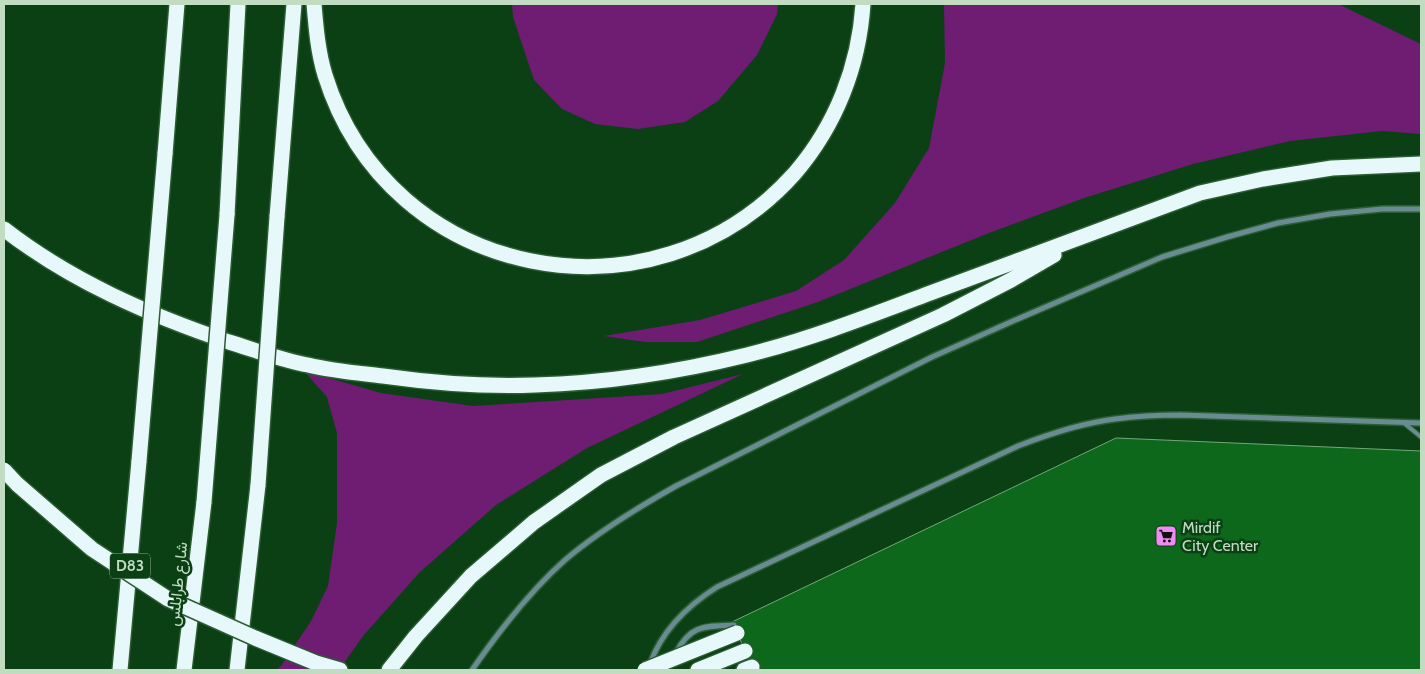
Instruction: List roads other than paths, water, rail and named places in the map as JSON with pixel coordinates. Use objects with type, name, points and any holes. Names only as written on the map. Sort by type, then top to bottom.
[{"type":"highway","name":"D83","points":[[120,670],[177,4]]},
{"type":"highway","name":"شارع طرابلس","points":[[184,670],[204,502],[227,215],[238,4]]},
{"type":"highway","points":[[237,670],[258,485],[294,4]]},
{"type":"highway","points":[[314,4],[316,35],[325,74],[340,112],[360,147],[384,178],[420,211],[447,229],[482,247],[517,258],[552,265],[588,268],[625,265],[660,257],[694,246],[727,229],[757,209],[784,185],[808,158],[828,127],[844,95],[855,60],[864,4]]},
{"type":"highway","points":[[4,229],[53,263],[121,300],[176,323],[260,352],[307,365],[368,375],[417,381],[525,385],[607,380],[678,370],[749,355],[823,333],[1200,193],[1263,178],[1332,168],[1421,164]]},
{"type":"highway","points":[[389,670],[416,636],[471,576],[534,522],[601,475],[674,437],[943,315],[1011,280],[1086,236]]},
{"type":"highway","points":[[4,470],[17,484],[92,549],[168,599],[316,663],[340,670]]},
{"type":"highway","points":[[647,670],[735,629]]},
{"type":"highway","points":[[698,670],[745,651]]},
{"type":"street","points":[[472,670],[494,638],[528,597],[565,561],[600,533],[637,508],[676,486],[932,357],[1162,257],[1227,237],[1278,223],[1330,214],[1382,209],[1421,208]]},
{"type":"street","points":[[647,670],[663,637],[674,622],[694,603],[717,587],[1018,446],[1049,434],[1106,420],[1148,416],[1421,423]]},
{"type":"street","points":[[670,670],[682,642],[690,633],[707,627],[735,629]]},
{"type":"lane","points":[[1402,422],[1421,437]]},
{"type":"place","name":"Mirdif City Center","points":[[1166,536]]}]
